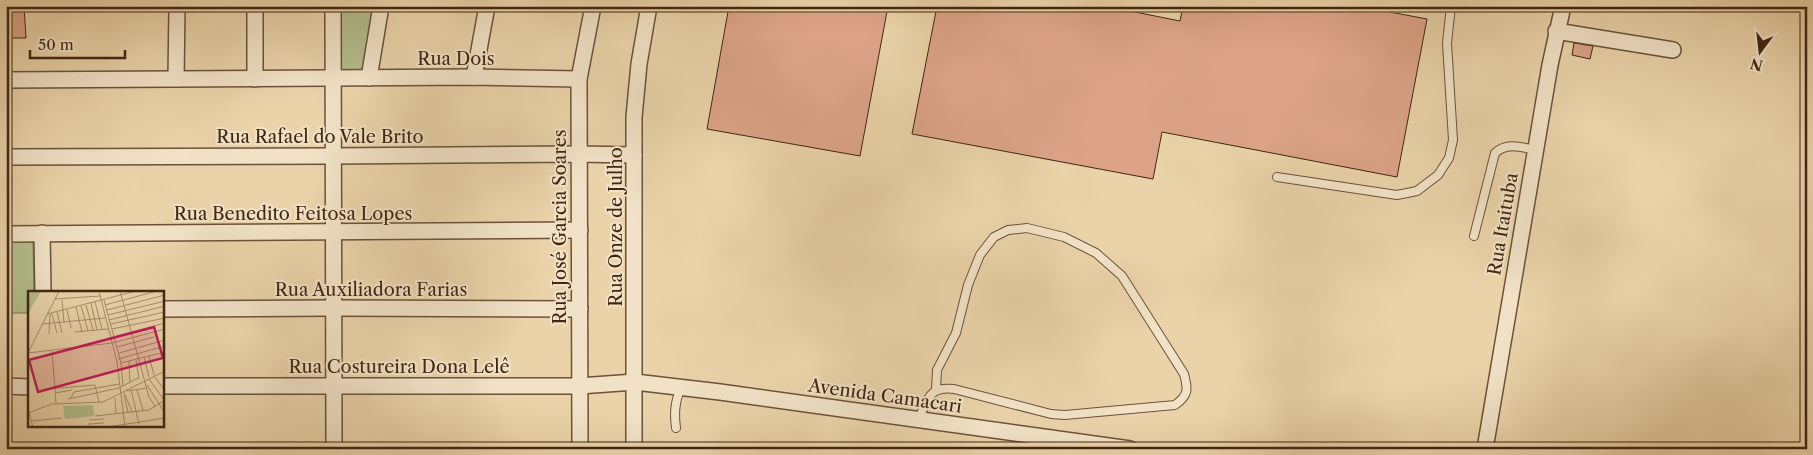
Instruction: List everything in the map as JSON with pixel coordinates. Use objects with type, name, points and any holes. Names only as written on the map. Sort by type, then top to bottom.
[{"type":"street","points":[[176,79],[177,6]]},
{"type":"street","points":[[255,6],[255,79]]},
{"type":"street","points":[[333,6],[334,449]]},
{"type":"street","points":[[369,78],[381,6]]},
{"type":"street","points":[[474,78],[488,6]]},
{"type":"street","name":"Rua José Garcia Soares","points":[[580,449],[579,79],[593,6]]},
{"type":"street","name":"Rua Onze de Julho","points":[[634,449],[634,117],[639,64],[649,6]]},
{"type":"street","name":"Rua Itaituba","points":[[1484,449],[1556,30],[1563,6]]},
{"type":"street","points":[[1556,30],[1673,50]]},
{"type":"street","name":"Rua Dois","points":[[6,80],[579,79]]},
{"type":"street","name":"Rua Rafael do Vale Brito","points":[[6,157],[634,155]]},
{"type":"street","name":"Rua Benedito Feitosa Lopes","points":[[6,234],[580,230]]},
{"type":"street","points":[[42,233],[44,291]]},
{"type":"street","name":"Rua Auxiliadora Farias","points":[[164,309],[580,309]]},
{"type":"street","name":"Rua Costureira Dona Lelê","points":[[164,386],[579,386],[635,382]]},
{"type":"street","name":"Avenida Camacari","points":[[635,382],[1130,449]]},
{"type":"street","points":[[6,386],[28,387]]},
{"type":"lane","points":[[1277,177],[1397,195],[1417,191],[1438,175],[1449,158],[1453,140],[1447,43],[1451,6]]},
{"type":"lane","points":[[1474,236],[1495,153],[1501,148],[1510,146],[1535,150]]},
{"type":"lane","points":[[918,420],[931,394],[936,389],[937,370],[956,333],[968,285],[980,255],[994,237],[1008,230],[1027,228],[1064,237],[1096,253],[1112,265],[1122,276],[1184,374],[1187,386],[1186,393],[1182,399],[1174,405],[1065,415],[1040,411],[954,389],[936,389]]},
{"type":"lane","points":[[676,428],[675,401],[681,387]]},
{"type":"green space","points":[[336,6],[375,6],[364,71],[336,69]]},
{"type":"green space","points":[[33,241],[34,291],[28,291],[28,313],[6,313],[6,242]]},
{"type":"building","points":[[6,6],[24,6],[26,38],[6,38]]},
{"type":"building","points":[[729,6],[888,6],[860,156],[707,129]]},
{"type":"building","points":[[937,6],[1105,6],[1180,21],[1183,6],[1358,6],[1427,19],[1397,177],[1162,132],[1153,179],[912,134]]},
{"type":"building","points":[[1574,43],[1593,46],[1590,59],[1572,55]]}]
